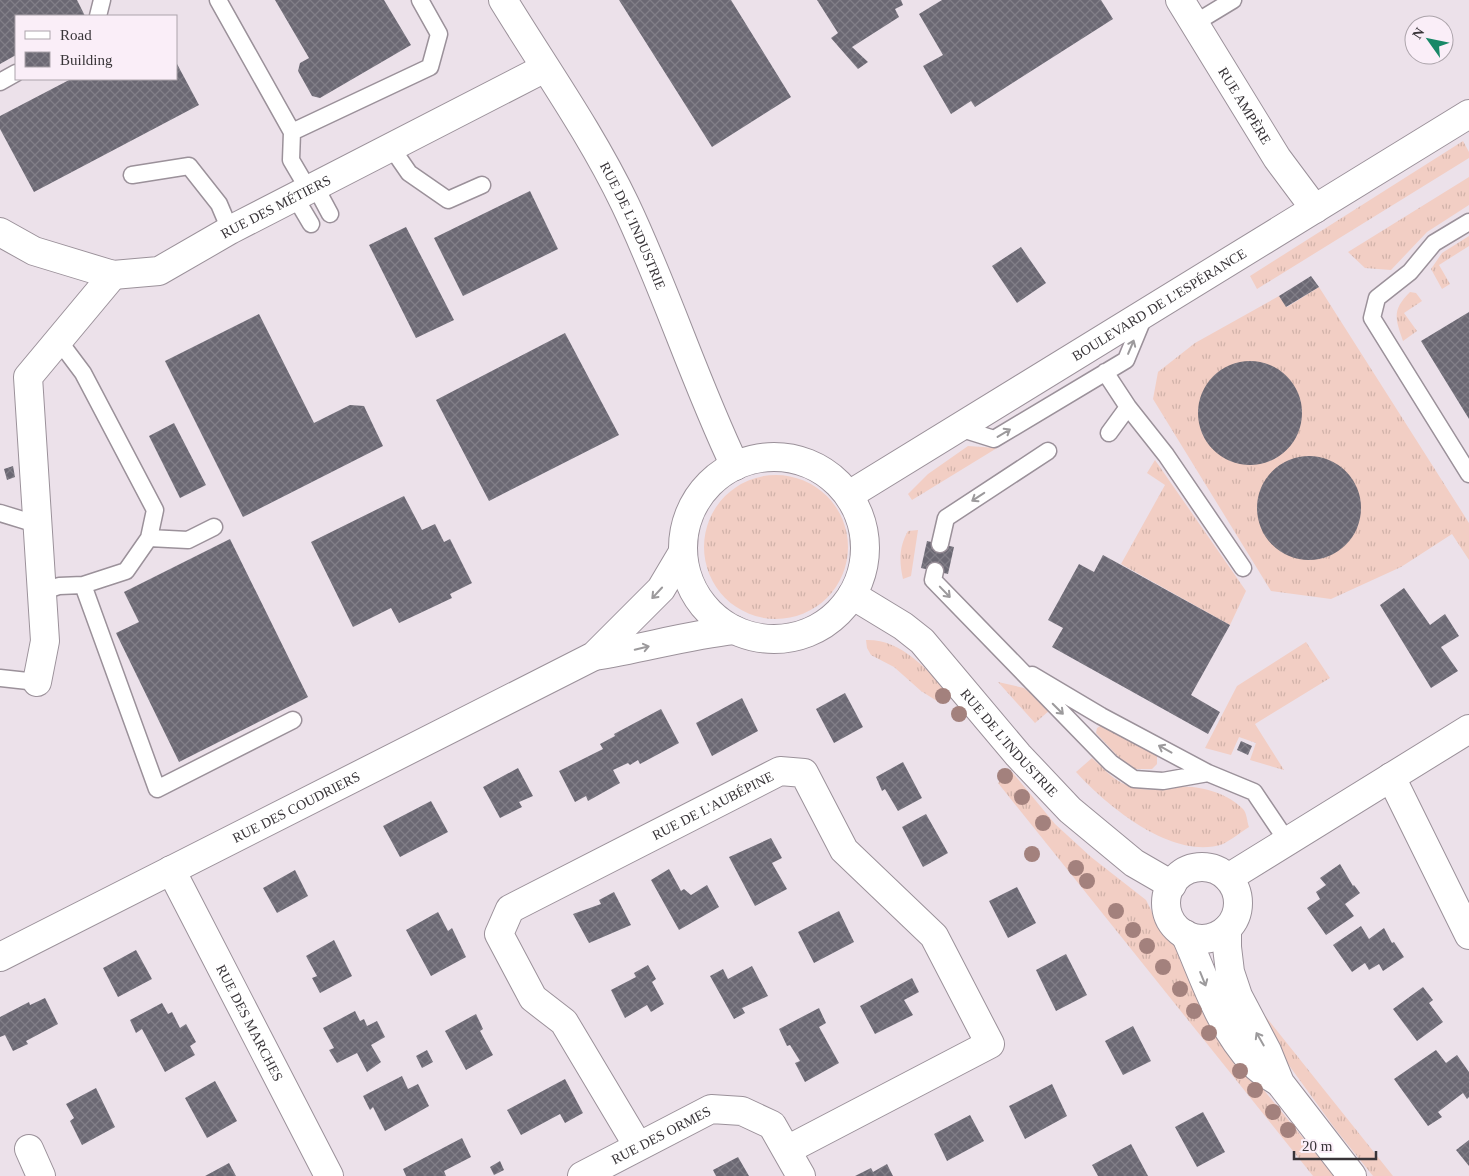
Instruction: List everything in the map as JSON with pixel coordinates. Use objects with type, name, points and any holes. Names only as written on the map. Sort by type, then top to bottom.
[{"type":"street","name":"RUE DE L'INDUSTRIE","points":[[503,0],[596,148],[624,203],[650,258],[702,392],[735,466]]},
{"type":"street","name":"RUE AMPÈRE","points":[[1180,0],[1277,158],[1315,209]]},
{"type":"street","name":"RUE DES MÉTIERS","points":[[0,232],[34,251],[113,275],[159,271],[230,230],[545,68]]},
{"type":"street","name":"BOULEVARD DE L'ESPÉRANCE","points":[[849,495],[1469,114]]},
{"type":"street","points":[[37,682],[45,641],[28,377],[113,275]]},
{"type":"street","points":[[766,457],[798,460],[827,473],[849,495],[861,519],[866,545],[863,571],[852,595],[841,611],[826,623],[809,633],[791,638],[772,640],[753,637],[720,622],[698,598],[685,568],[683,552],[684,534],[696,501],[714,481],[735,466],[766,457]]},
{"type":"street","name":"RUE DES COUDRIERS","points":[[594,656],[661,589],[683,552]]},
{"type":"street","name":"RUE DE L'INDUSTRIE","points":[[852,595],[903,626],[922,641],[1018,755],[1070,810],[1134,863],[1172,885]]},
{"type":"street","name":"RUE DES COUDRIERS","points":[[0,957],[594,656],[633,650],[694,635],[734,630]]},
{"type":"street","points":[[1228,878],[1469,729]]},
{"type":"street","name":"RUE DE L'AUBÉPINE","points":[[638,1146],[564,1022],[533,998],[499,934],[510,909],[780,771],[804,772],[844,850],[934,936],[990,1044],[787,1150]]},
{"type":"street","points":[[1391,777],[1469,935]]},
{"type":"street","points":[[1198,867],[1209,867],[1228,878],[1235,887],[1238,909],[1234,920],[1227,929],[1218,936],[1207,938],[1185,934],[1176,927],[1169,918],[1168,895],[1178,876],[1198,867]]},
{"type":"street","name":"RUE DES MARCHES","points":[[171,870],[329,1176]]},
{"type":"street","points":[[1227,929],[1230,972],[1238,996],[1267,1051],[1280,1083],[1352,1176]]},
{"type":"street","points":[[1185,934],[1217,1012],[1229,1032],[1255,1066],[1280,1083]]},
{"type":"street","name":"RUE DES ORMES","points":[[582,1176],[711,1109],[742,1111],[772,1125],[802,1176]]},
{"type":"street","points":[[29,1149],[41,1176]]},
{"type":"lane","points":[[98,15],[102,0]]},
{"type":"lane","points":[[218,0],[292,132],[291,160],[306,191],[311,224]]},
{"type":"lane","points":[[292,132],[430,67],[440,34],[420,0]]},
{"type":"lane","points":[[1195,23],[1233,0]]},
{"type":"lane","points":[[0,82],[15,74]]},
{"type":"lane","points":[[391,147],[409,173],[448,200],[482,185]]},
{"type":"lane","points":[[132,175],[189,166],[219,204],[230,230]]},
{"type":"lane","points":[[306,191],[330,214]]},
{"type":"lane","points":[[1469,222],[1434,243],[1410,272],[1377,298],[1372,318],[1469,474]]},
{"type":"lane","points":[[959,428],[994,439],[1126,360],[1145,313]]},
{"type":"lane","points":[[41,592],[59,586],[83,584],[126,571],[148,538],[156,510],[83,373],[59,341]]},
{"type":"lane","points":[[1105,372],[1128,407],[1166,455],[1243,568]]},
{"type":"lane","points":[[1109,434],[1128,407]]},
{"type":"lane","points":[[940,544],[946,518],[1048,451]]},
{"type":"lane","points":[[0,513],[36,524]]},
{"type":"lane","points":[[148,538],[188,540],[214,527]]},
{"type":"lane","points":[[935,571],[933,580],[1011,662],[1111,762],[1134,779],[1163,781],[1208,773]]},
{"type":"lane","points":[[83,584],[158,788],[293,720]]},
{"type":"lane","points":[[1011,662],[1101,716],[1208,773],[1254,792],[1287,841]]},
{"type":"lane","points":[[0,678],[37,682]]},
{"type":"green space","points":[[1463,141],[1469,152],[1469,158],[1257,289],[1250,276]]},
{"type":"green space","points":[[1469,177],[1469,205],[1427,232],[1391,270],[1365,268],[1348,252]]},
{"type":"green space","points":[[1469,236],[1469,246],[1439,265],[1450,284],[1442,289],[1431,269],[1442,253]]},
{"type":"green space","points":[[1319,287],[1469,523],[1469,560],[1452,534],[1401,567],[1331,599],[1271,591],[1153,399],[1158,372],[1195,343],[1279,296],[1287,307]]},
{"type":"green space","points":[[1410,292],[1416,293],[1422,301],[1404,313],[1417,331],[1403,341],[1397,315],[1400,304]]},
{"type":"green space","points":[[968,446],[997,448],[912,500],[908,494],[928,474]]},
{"type":"green space","points":[[1155,460],[1246,591],[1230,625],[1121,564],[1165,485],[1147,473]]},
{"type":"green space","points":[[776,475],[804,480],[827,496],[843,519],[848,547],[843,575],[827,598],[804,614],[776,619],[748,614],[725,598],[709,575],[704,547],[709,519],[725,496],[748,480]]},
{"type":"green space","points":[[918,530],[911,576],[903,579],[900,560],[901,548],[908,531]]},
{"type":"green space","points":[[866,640],[891,644],[902,650],[922,665],[948,693],[937,701],[921,691],[894,667],[871,655],[867,648]]},
{"type":"green space","points":[[1306,642],[1330,678],[1255,724],[1284,770],[1250,760],[1256,743],[1239,737],[1231,755],[1205,748],[1237,686]]},
{"type":"green space","points":[[998,682],[1024,688],[1050,710],[1035,723]]},
{"type":"green space","points":[[1102,725],[1157,756],[1157,764],[1152,769],[1133,769],[1125,764],[1096,733],[1097,728]]},
{"type":"green space","points":[[1092,758],[1115,779],[1132,787],[1149,789],[1195,787],[1221,794],[1237,803],[1243,809],[1249,827],[1223,844],[1204,847],[1183,845],[1163,838],[1123,814],[1089,786],[1076,772]]},
{"type":"green space","points":[[1012,772],[1055,824],[1091,857],[1146,900],[1162,932],[1179,947],[1219,1035],[1334,1176],[1313,1176],[998,783]]},
{"type":"green space","points":[[1258,1007],[1393,1176],[1373,1176],[1336,1130],[1280,1053]]},
{"type":"building","points":[[0,0],[77,0],[84,15],[15,15],[15,56],[0,64]]},
{"type":"building","points":[[275,0],[384,0],[411,45],[320,98],[312,96],[298,71],[300,63],[309,58]]},
{"type":"building","points":[[619,0],[731,0],[791,97],[712,147]]},
{"type":"building","points":[[817,0],[901,0],[903,5],[895,9],[899,17],[852,47],[868,62],[858,69],[831,38],[838,33]]},
{"type":"building","points":[[942,0],[1101,0],[1113,19],[975,107],[971,101],[951,114],[923,66],[943,55],[919,14]]},
{"type":"building","points":[[178,66],[199,105],[34,192],[0,129],[0,116],[69,80],[178,80]]},
{"type":"building","points":[[530,191],[558,249],[463,296],[434,238]]},
{"type":"building","points":[[406,227],[454,320],[416,338],[369,245]]},
{"type":"building","points":[[1021,247],[1046,283],[1017,303],[992,266]]},
{"type":"building","points":[[1311,276],[1319,287],[1286,307],[1279,296]]},
{"type":"building","points":[[1469,312],[1469,419],[1421,341]]},
{"type":"building","points":[[259,314],[314,423],[350,405],[364,406],[383,446],[243,517],[165,361]]},
{"type":"building","points":[[565,333],[619,435],[489,501],[436,400]]},
{"type":"building","points":[[1250,361],[1270,365],[1287,376],[1298,393],[1302,413],[1298,433],[1287,450],[1270,461],[1250,465],[1230,461],[1213,450],[1202,433],[1198,413],[1202,393],[1213,376],[1230,365]]},
{"type":"building","points":[[174,423],[206,485],[180,498],[149,436]]},
{"type":"building","points":[[1309,456],[1329,460],[1338,465],[1352,479],[1357,488],[1361,508],[1357,528],[1352,537],[1338,551],[1329,556],[1309,560],[1289,556],[1280,551],[1266,537],[1261,528],[1257,508],[1261,488],[1266,479],[1280,465],[1289,460]]},
{"type":"building","points":[[13,466],[15,477],[7,480],[4,469]]},
{"type":"building","points":[[404,496],[422,530],[435,524],[444,542],[450,539],[472,583],[450,594],[452,598],[399,623],[391,608],[353,627],[311,542]]},
{"type":"building","points":[[230,539],[308,697],[179,762],[116,633],[139,622],[124,592]]},
{"type":"building","points":[[927,541],[954,547],[948,574],[921,568]]},
{"type":"building","points":[[1103,555],[1230,625],[1191,695],[1220,712],[1208,734],[1052,647],[1063,628],[1048,620],[1079,564],[1094,572]]},
{"type":"building","points":[[1404,588],[1430,625],[1445,614],[1459,636],[1441,647],[1458,671],[1431,688],[1380,605]]},
{"type":"building","points":[[845,693],[863,727],[834,743],[816,709]]},
{"type":"building","points":[[742,698],[758,731],[712,756],[696,723]]},
{"type":"building","points":[[661,709],[679,743],[640,764],[638,760],[630,765],[628,763],[613,770],[620,783],[588,801],[586,796],[575,802],[559,771],[603,749],[600,744],[615,736],[614,734]]},
{"type":"building","points":[[1241,741],[1252,746],[1248,755],[1237,750]]},
{"type":"building","points":[[903,762],[922,798],[898,811],[885,789],[882,791],[876,777]]},
{"type":"building","points":[[518,768],[533,796],[519,802],[522,807],[500,818],[483,787]]},
{"type":"building","points":[[431,801],[448,832],[400,857],[383,826]]},
{"type":"building","points":[[926,814],[948,853],[923,867],[902,827]]},
{"type":"building","points":[[771,838],[782,858],[772,863],[787,889],[755,906],[729,857]]},
{"type":"building","points":[[1340,864],[1353,886],[1360,893],[1345,904],[1354,916],[1326,935],[1307,908],[1320,899],[1316,892],[1326,885],[1320,878]]},
{"type":"building","points":[[669,869],[681,891],[684,889],[691,895],[707,885],[719,907],[679,930],[651,880]]},
{"type":"building","points":[[295,870],[308,896],[277,913],[263,888]]},
{"type":"building","points":[[1017,887],[1036,923],[1008,938],[989,901]]},
{"type":"building","points":[[614,892],[631,925],[589,943],[573,914],[601,904],[599,900]]},
{"type":"building","points":[[839,911],[854,942],[814,963],[798,932]]},
{"type":"building","points":[[438,912],[448,931],[452,928],[466,957],[431,976],[406,930]]},
{"type":"building","points":[[1361,926],[1369,939],[1384,928],[1392,943],[1394,942],[1404,957],[1383,971],[1379,964],[1369,970],[1365,963],[1352,972],[1333,945]]},
{"type":"building","points":[[334,940],[352,976],[320,993],[312,978],[317,976],[306,956]]},
{"type":"building","points":[[136,950],[152,979],[118,997],[103,968]]},
{"type":"building","points":[[1066,954],[1087,995],[1056,1011],[1036,970]]},
{"type":"building","points":[[648,965],[656,979],[652,982],[664,1004],[651,1012],[647,1005],[625,1018],[611,990],[636,977],[634,973]]},
{"type":"building","points":[[752,966],[768,996],[742,1008],[745,1013],[734,1019],[710,976],[723,969],[728,979]]},
{"type":"building","points":[[912,978],[919,992],[904,1000],[913,1015],[875,1034],[860,1006]]},
{"type":"building","points":[[1423,987],[1433,1000],[1429,1003],[1443,1022],[1417,1041],[1393,1009]]},
{"type":"building","points":[[45,998],[58,1024],[26,1041],[28,1044],[13,1051],[5,1035],[0,1037],[0,1017],[29,1002],[30,1005]]},
{"type":"building","points":[[162,1003],[168,1014],[172,1012],[180,1028],[186,1024],[196,1042],[190,1046],[195,1055],[165,1072],[142,1029],[136,1033],[130,1020]]},
{"type":"building","points":[[819,1008],[826,1023],[819,1027],[839,1063],[805,1082],[795,1063],[800,1061],[790,1045],[787,1046],[779,1029]]},
{"type":"building","points":[[355,1011],[360,1021],[364,1019],[367,1026],[377,1021],[385,1037],[371,1045],[381,1062],[367,1072],[357,1053],[337,1063],[329,1050],[334,1048],[323,1028]]},
{"type":"building","points":[[476,1014],[483,1029],[480,1031],[493,1055],[466,1070],[445,1031]]},
{"type":"building","points":[[1133,1026],[1151,1061],[1123,1075],[1105,1041]]},
{"type":"building","points":[[427,1050],[433,1062],[422,1068],[416,1056]]},
{"type":"building","points":[[1436,1050],[1446,1063],[1457,1055],[1469,1072],[1469,1097],[1467,1099],[1463,1093],[1438,1112],[1442,1117],[1428,1126],[1394,1079]]},
{"type":"building","points":[[402,1076],[408,1089],[418,1084],[429,1106],[385,1131],[373,1107],[370,1110],[363,1096]]},
{"type":"building","points":[[565,1079],[583,1113],[565,1123],[560,1114],[521,1135],[507,1110]]},
{"type":"building","points":[[215,1081],[237,1121],[207,1138],[185,1098]]},
{"type":"building","points":[[1052,1084],[1067,1116],[1025,1139],[1009,1106]]},
{"type":"building","points":[[96,1088],[115,1127],[82,1145],[70,1121],[74,1118],[66,1104]]},
{"type":"building","points":[[1203,1112],[1225,1152],[1197,1167],[1175,1127]]},
{"type":"building","points":[[970,1115],[984,1141],[947,1161],[934,1134]]},
{"type":"building","points":[[462,1138],[471,1157],[444,1171],[446,1176],[406,1176],[403,1169]]},
{"type":"building","points":[[1469,1140],[1469,1166],[1456,1150]]},
{"type":"building","points":[[1131,1144],[1148,1176],[1098,1176],[1092,1165]]},
{"type":"building","points":[[738,1157],[749,1176],[716,1176],[713,1170]]},
{"type":"building","points":[[500,1161],[504,1170],[494,1175],[490,1167]]},
{"type":"building","points":[[229,1163],[236,1176],[205,1176]]},
{"type":"building","points":[[887,1164],[893,1176],[855,1176],[871,1168],[873,1172]]}]
